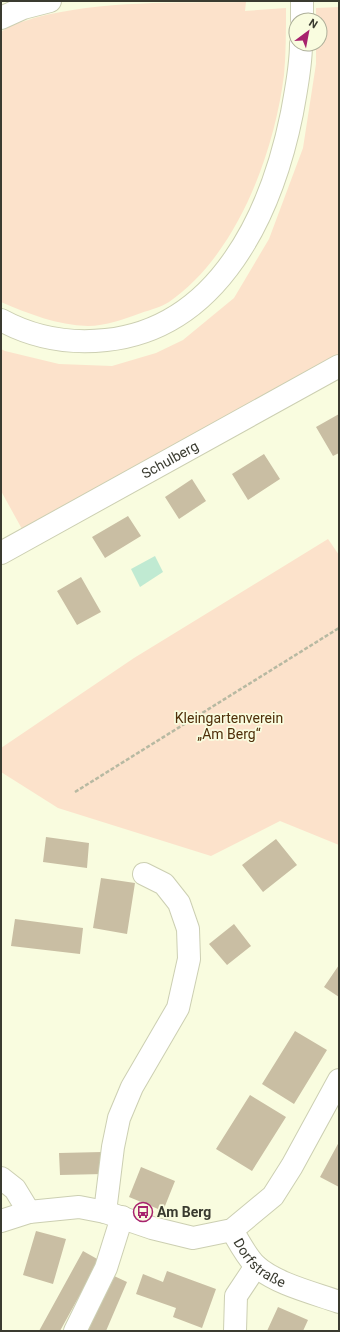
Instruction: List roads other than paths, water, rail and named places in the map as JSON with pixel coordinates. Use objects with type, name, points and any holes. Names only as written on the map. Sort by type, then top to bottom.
[{"type":"main road","points":[[1,18],[23,8],[50,1]]},
{"type":"main road","points":[[302,1],[302,12]]},
{"type":"main road","points":[[1,320],[14,327],[46,338],[68,342],[114,339],[155,327],[172,319],[202,296],[216,283],[238,253],[265,204],[276,178],[284,152],[295,94],[300,52]]},
{"type":"main road","name":"Schulberg","points":[[1,554],[339,366]]},
{"type":"main road","points":[[75,1331],[106,1268],[113,1214],[113,1147],[119,1118],[132,1087],[178,1008],[189,959],[188,929],[179,903],[164,884],[144,874]]},
{"type":"main road","points":[[232,1230],[273,1196],[292,1166],[339,1080]]},
{"type":"main road","points":[[1,1178],[15,1189],[29,1212]]},
{"type":"main road","name":"Dorfstraße","points":[[1,1221],[29,1212],[79,1207],[113,1214],[152,1228],[193,1238],[232,1230],[243,1249],[256,1266],[277,1279],[339,1302]]},
{"type":"main road","points":[[235,1331],[236,1296],[256,1266]]},
{"type":"place","name":"Am Berg","points":[[143,1212]]},
{"type":"park label","name":"Kleingartenverein „Am Berg“","points":[[229,726]]}]
